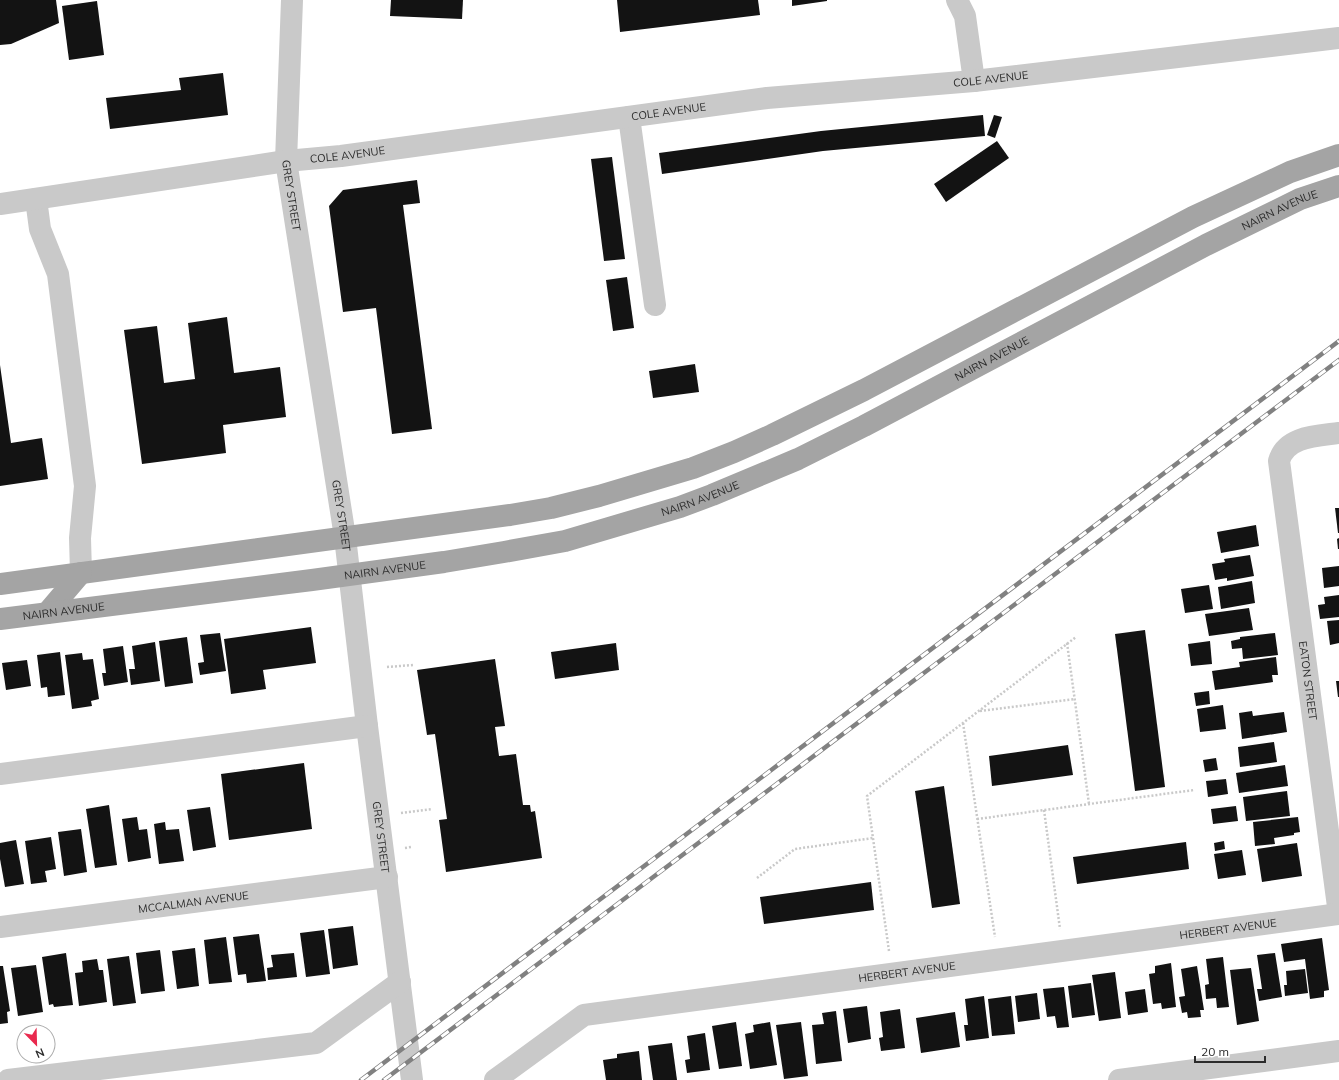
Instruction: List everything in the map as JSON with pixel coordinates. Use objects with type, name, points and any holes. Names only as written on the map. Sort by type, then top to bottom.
[{"type":"main road","points":[[0,584],[510,515],[551,508],[599,496],[693,468],[772,435],[864,390],[1193,217],[1290,172],[1339,155]]},
{"type":"main road","name":"NAIRN AVENUE","points":[[0,619],[444,562],[565,541],[643,519],[712,495],[798,459],[864,426],[1206,244],[1300,199],[1339,186]]},
{"type":"main road","points":[[47,613],[81,573]]},
{"type":"street","name":"GREY STREET","points":[[292,0],[286,162],[345,537],[367,726],[412,1080]]},
{"type":"street","points":[[957,0],[965,16],[974,81]]},
{"type":"street","name":"COLE AVENUE","points":[[0,204],[286,162],[341,156],[767,98],[974,81],[1339,38]]},
{"type":"street","points":[[628,117],[655,305]]},
{"type":"street","points":[[36,199],[40,229],[58,274],[85,486],[80,538],[81,573]]},
{"type":"street","name":"EATON STREET","points":[[1339,433],[1303,438],[1285,449],[1279,461],[1339,914]]},
{"type":"street","points":[[0,774],[367,726]]},
{"type":"street","name":"MCCALMAN AVENUE","points":[[0,926],[387,877]]},
{"type":"street","name":"HERBERT AVENUE","points":[[495,1080],[584,1015],[1339,914]]},
{"type":"street","points":[[8,1080],[316,1043],[400,982]]},
{"type":"street","points":[[1119,1080],[1339,1051]]},
{"type":"path","points":[[889,954],[867,796],[1076,637]]},
{"type":"path","points":[[1067,643],[1089,804]]},
{"type":"path","points":[[387,668],[413,664]]},
{"type":"path","points":[[979,711],[1075,699]]},
{"type":"path","points":[[963,723],[995,940]]},
{"type":"path","points":[[977,818],[1194,790]]},
{"type":"path","points":[[379,816],[432,808]]},
{"type":"path","points":[[1044,810],[1060,932]]},
{"type":"path","points":[[756,878],[795,849],[873,838]]},
{"type":"building","points":[[0,0],[56,0],[59,23],[11,44],[0,45]]},
{"type":"building","points":[[391,0],[463,0],[462,19],[390,16]]},
{"type":"building","points":[[617,0],[758,0],[760,15],[620,32]]},
{"type":"building","points":[[792,0],[827,0],[827,1],[792,6]]},
{"type":"building","points":[[97,1],[104,55],[69,60],[62,6]]},
{"type":"building","points":[[223,73],[228,115],[110,129],[106,98],[181,90],[179,78]]},
{"type":"building","points":[[983,115],[985,136],[823,151],[662,174],[659,153],[821,131]]},
{"type":"building","points":[[994,115],[1002,117],[995,138],[987,135]]},
{"type":"building","points":[[997,141],[1009,158],[946,202],[934,184]]},
{"type":"building","points":[[612,157],[625,259],[604,261],[591,159]]},
{"type":"building","points":[[417,180],[420,203],[403,205],[432,429],[392,434],[376,308],[343,312],[329,206],[343,190]]},
{"type":"building","points":[[627,277],[634,328],[613,331],[606,280]]},
{"type":"building","points":[[227,317],[234,373],[280,367],[286,417],[223,425],[226,453],[142,464],[124,330],[157,326],[164,383],[195,379],[188,323]]},
{"type":"building","points":[[695,364],[699,392],[653,398],[649,371]]},
{"type":"building","points":[[0,365],[11,443],[42,438],[48,479],[0,486]]},
{"type":"building","points":[[1335,508],[1339,508],[1339,533],[1338,533]]},
{"type":"building","points":[[1256,525],[1259,546],[1221,553],[1217,532]]},
{"type":"building","points":[[1339,538],[1339,549],[1338,549],[1337,539]]},
{"type":"building","points":[[1250,555],[1254,576],[1227,581],[1227,578],[1215,580],[1212,564],[1225,562],[1224,559]]},
{"type":"building","points":[[1339,566],[1339,586],[1324,588],[1322,568]]},
{"type":"building","points":[[1252,581],[1255,603],[1221,609],[1218,587]]},
{"type":"building","points":[[1209,585],[1213,609],[1185,613],[1181,589]]},
{"type":"building","points":[[1339,595],[1339,617],[1320,619],[1318,605],[1325,604],[1324,597]]},
{"type":"building","points":[[1249,608],[1253,630],[1209,636],[1205,614]]},
{"type":"building","points":[[1339,620],[1339,643],[1330,645],[1327,621]]},
{"type":"building","points":[[311,627],[316,663],[263,670],[266,689],[231,694],[224,639]]},
{"type":"building","points":[[1145,630],[1165,787],[1135,791],[1115,634]]},
{"type":"building","points":[[220,633],[226,671],[200,675],[198,663],[204,662],[200,635]]},
{"type":"building","points":[[1275,633],[1278,655],[1243,659],[1242,648],[1232,649],[1231,641],[1240,639],[1240,637]]},
{"type":"building","points":[[187,637],[193,683],[165,687],[159,641]]},
{"type":"building","points":[[1210,641],[1212,664],[1191,666],[1188,644]]},
{"type":"building","points":[[155,642],[160,681],[131,685],[129,669],[135,669],[132,646]]},
{"type":"building","points":[[616,643],[619,670],[555,679],[551,652]]},
{"type":"building","points":[[123,646],[128,682],[104,686],[102,673],[106,673],[103,649]]},
{"type":"building","points":[[60,652],[65,695],[48,697],[47,687],[41,688],[37,655]]},
{"type":"building","points":[[82,653],[83,660],[93,659],[99,699],[91,701],[92,706],[72,709],[65,655]]},
{"type":"building","points":[[1276,657],[1278,675],[1272,675],[1273,682],[1215,690],[1212,671],[1240,667],[1239,662]]},
{"type":"building","points":[[495,659],[505,726],[495,727],[499,756],[516,754],[523,805],[530,805],[531,812],[535,811],[542,858],[446,872],[439,820],[447,819],[435,734],[427,735],[417,670]]},
{"type":"building","points":[[27,660],[31,686],[6,690],[2,663]]},
{"type":"building","points":[[1336,681],[1339,681],[1339,697],[1338,697]]},
{"type":"building","points":[[1209,691],[1210,704],[1196,706],[1194,693]]},
{"type":"building","points":[[1223,705],[1226,729],[1200,732],[1197,709]]},
{"type":"building","points":[[1252,711],[1253,716],[1284,712],[1287,732],[1242,739],[1239,713]]},
{"type":"building","points":[[1274,742],[1277,762],[1240,767],[1238,747]]},
{"type":"building","points":[[1068,745],[1073,775],[992,786],[989,756]]},
{"type":"building","points":[[1216,758],[1218,770],[1205,772],[1203,760]]},
{"type":"building","points":[[304,763],[312,829],[229,840],[221,774]]},
{"type":"building","points":[[1285,765],[1288,786],[1239,793],[1236,773]]},
{"type":"building","points":[[1226,779],[1228,794],[1208,797],[1206,781]]},
{"type":"building","points":[[944,786],[960,904],[932,908],[915,791]]},
{"type":"building","points":[[1287,791],[1290,816],[1246,821],[1243,797]]},
{"type":"building","points":[[109,805],[117,865],[95,868],[86,809]]},
{"type":"building","points":[[1236,806],[1238,821],[1213,824],[1211,809]]},
{"type":"building","points":[[210,807],[216,847],[193,851],[187,810]]},
{"type":"building","points":[[137,817],[139,830],[147,829],[151,858],[128,862],[122,819]]},
{"type":"building","points":[[1298,817],[1300,832],[1294,833],[1294,835],[1274,838],[1275,844],[1255,846],[1253,822]]},
{"type":"building","points":[[165,822],[166,830],[179,829],[184,861],[159,864],[154,824]]},
{"type":"building","points":[[81,829],[87,872],[64,876],[58,832]]},
{"type":"building","points":[[51,837],[56,869],[45,871],[47,882],[31,884],[25,841]]},
{"type":"building","points":[[16,840],[24,884],[5,887],[0,859],[0,843]]},
{"type":"building","points":[[1224,841],[1225,849],[1215,851],[1214,843]]},
{"type":"building","points":[[1186,842],[1189,869],[1077,884],[1073,857]]},
{"type":"building","points":[[1297,843],[1302,876],[1262,882],[1257,849]]},
{"type":"building","points":[[1242,850],[1246,875],[1218,879],[1214,854]]},
{"type":"building","points":[[871,882],[874,910],[764,924],[760,897]]},
{"type":"building","points":[[353,926],[358,965],[333,969],[328,929]]},
{"type":"building","points":[[324,930],[330,974],[306,977],[300,933]]},
{"type":"building","points":[[259,934],[266,981],[247,983],[246,974],[238,975],[233,937]]},
{"type":"building","points":[[226,937],[232,982],[209,984],[204,940]]},
{"type":"building","points":[[1322,938],[1329,990],[1324,991],[1324,997],[1310,999],[1305,959],[1284,962],[1281,944]]},
{"type":"building","points":[[195,948],[199,986],[177,989],[172,951]]},
{"type":"building","points":[[160,950],[165,991],[141,994],[136,953]]},
{"type":"building","points":[[66,953],[73,1005],[54,1007],[53,1004],[49,1005],[42,957]]},
{"type":"building","points":[[294,953],[297,977],[268,980],[267,968],[273,967],[271,955]]},
{"type":"building","points":[[1275,953],[1282,997],[1259,1001],[1257,989],[1262,989],[1257,955]]},
{"type":"building","points":[[129,956],[136,1003],[113,1006],[107,959]]},
{"type":"building","points":[[1223,957],[1229,1007],[1217,1008],[1216,998],[1206,999],[1205,985],[1209,984],[1206,959]]},
{"type":"building","points":[[97,959],[99,970],[103,970],[107,1002],[79,1006],[75,973],[83,972],[82,961]]},
{"type":"building","points":[[1171,963],[1176,1007],[1162,1009],[1161,1003],[1153,1004],[1149,974],[1155,973],[1155,966]]},
{"type":"building","points":[[36,965],[43,1012],[18,1016],[11,968]]},
{"type":"building","points":[[0,966],[3,966],[10,1011],[7,1012],[8,1023],[0,1024]]},
{"type":"building","points":[[1197,966],[1204,1010],[1200,1010],[1201,1017],[1188,1018],[1187,1012],[1182,1013],[1179,997],[1185,996],[1181,969]]},
{"type":"building","points":[[1251,968],[1259,1021],[1237,1025],[1230,970]]},
{"type":"building","points":[[1305,969],[1308,993],[1285,996],[1284,985],[1287,985],[1286,971]]},
{"type":"building","points":[[1115,972],[1121,1018],[1099,1021],[1092,975]]},
{"type":"building","points":[[1091,983],[1095,1015],[1072,1018],[1068,986]]},
{"type":"building","points":[[1064,987],[1069,1027],[1057,1028],[1055,1016],[1047,1017],[1043,989]]},
{"type":"building","points":[[1145,989],[1148,1012],[1128,1015],[1125,992]]},
{"type":"building","points":[[1037,993],[1040,1019],[1018,1022],[1015,996]]},
{"type":"building","points":[[984,996],[989,1038],[966,1041],[964,1025],[968,1025],[965,999]]},
{"type":"building","points":[[1011,996],[1015,1034],[992,1036],[988,999]]},
{"type":"building","points":[[867,1006],[871,1039],[848,1043],[843,1009]]},
{"type":"building","points":[[900,1009],[905,1048],[881,1051],[879,1038],[883,1037],[880,1012]]},
{"type":"building","points":[[836,1011],[842,1061],[816,1064],[812,1025],[824,1024],[822,1013]]},
{"type":"building","points":[[955,1012],[960,1047],[921,1053],[916,1018]]},
{"type":"building","points":[[736,1022],[742,1066],[719,1069],[712,1026]]},
{"type":"building","points":[[770,1022],[777,1065],[750,1069],[745,1034],[754,1032],[753,1025]]},
{"type":"building","points":[[801,1022],[808,1076],[784,1079],[776,1025]]},
{"type":"building","points":[[705,1033],[710,1070],[687,1073],[685,1060],[690,1059],[687,1036]]},
{"type":"building","points":[[672,1043],[677,1080],[653,1080],[648,1046]]},
{"type":"building","points":[[639,1051],[642,1080],[606,1080],[603,1060],[617,1058],[617,1054]]},
{"type":"railway","points":[[361,1080],[1339,341]]},
{"type":"railway","points":[[384,1080],[1339,360]]}]
